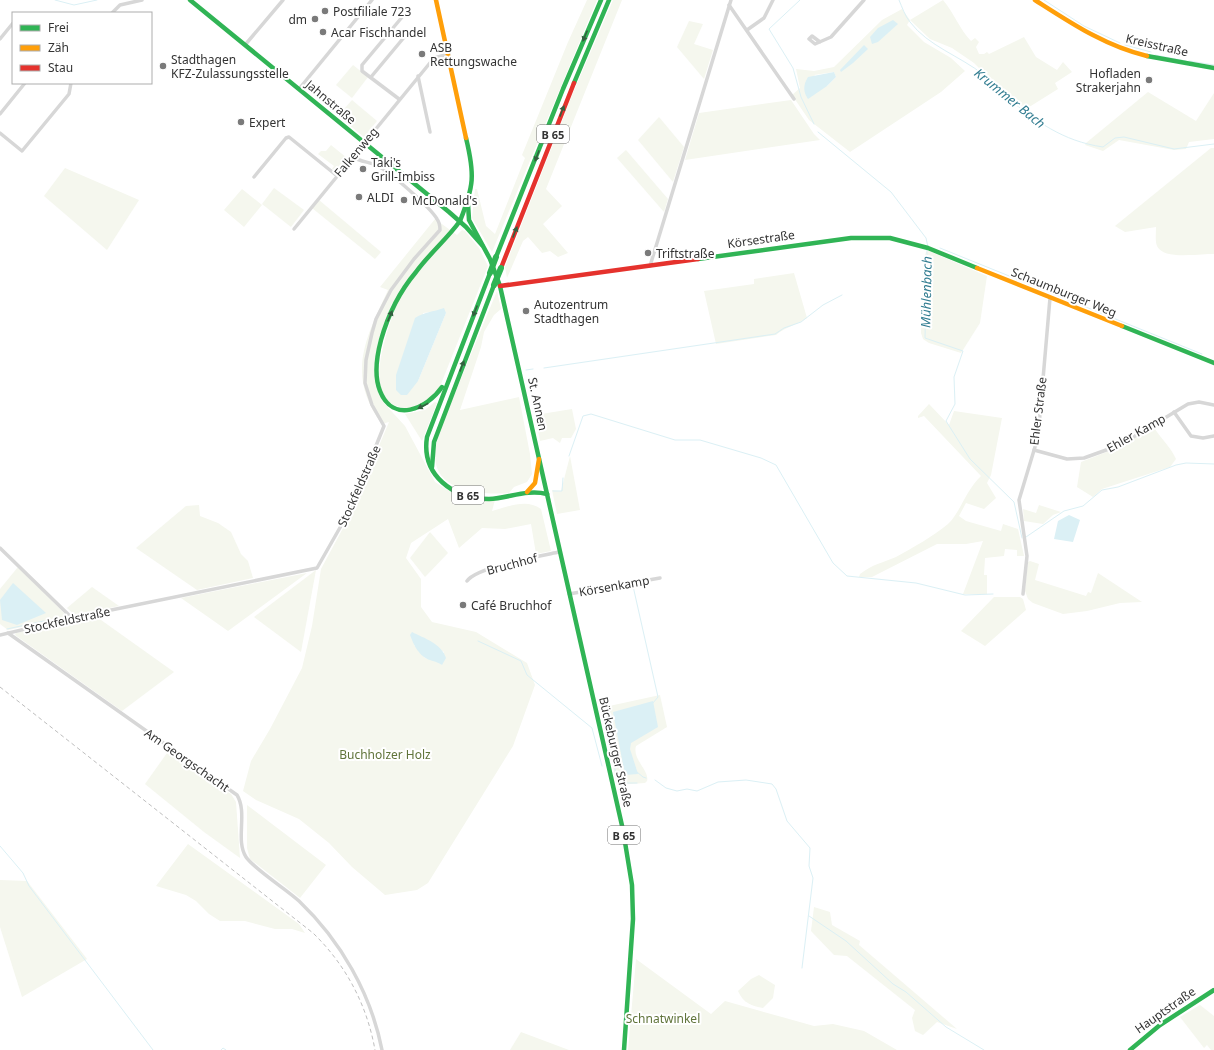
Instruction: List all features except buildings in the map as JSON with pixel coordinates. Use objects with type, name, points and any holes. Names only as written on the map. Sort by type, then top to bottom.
[{"type":"main road","name":"Jahnstraße","points":[[190,0],[460,221]]},
{"type":"main road","name":"St. Annen","points":[[436,0],[472,160],[473,180],[468,204],[460,221],[482,245]]},
{"type":"main road","name":"B 65","points":[[547,494],[536,491],[498,498],[475,497],[461,493],[445,485],[438,479],[432,470],[426,457],[427,437],[453,364],[496,256],[601,0]]},
{"type":"main road","name":"B 65","points":[[432,470],[434,442],[497,286],[501,268],[570,91],[608,0]]},
{"type":"main road","name":"Kreisstraße","points":[[1035,0],[1078,28],[1119,48],[1149,57],[1214,68]]},
{"type":"main road","name":"St. Annen","points":[[468,204],[469,220],[490,259],[539,459],[564,571]]},
{"type":"main road","points":[[453,364],[441,390],[433,400],[424,407],[413,410],[391,406],[380,392],[377,368],[381,343],[395,304],[417,271],[460,221]]},
{"type":"main road","name":"Körsestraße","points":[[497,286],[851,238],[872,236],[906,241]]},
{"type":"main road","name":"Schaumburger Weg","points":[[906,241],[928,248],[1214,363]]},
{"type":"main road","points":[[527,492],[535,483],[539,459]]},
{"type":"main road","name":"Bückeburger Straße","points":[[564,571],[628,858],[633,906],[624,1050]]},
{"type":"main road","name":"Hauptstraße","points":[[1130,1050],[1153,1029],[1171,1016],[1214,990]]},
{"type":"street","points":[[113,12],[120,5],[142,0]]},
{"type":"street","points":[[245,45],[283,0]]},
{"type":"street","points":[[299,90],[372,0]]},
{"type":"street","points":[[650,266],[731,0]]},
{"type":"street","points":[[746,30],[764,18],[774,0]]},
{"type":"street","points":[[820,42],[831,37],[864,0]]},
{"type":"street","points":[[729,5],[794,99]]},
{"type":"street","points":[[399,99],[362,71],[362,65],[403,16]]},
{"type":"street","points":[[0,39],[12,24]]},
{"type":"street","points":[[371,77],[406,35]]},
{"type":"street","name":"Falkenweg","points":[[294,229],[336,175],[418,76],[434,58],[449,54]]},
{"type":"street","points":[[418,76],[430,132]]},
{"type":"street","points":[[0,114],[24,84]]},
{"type":"street","points":[[0,133],[22,151],[69,94],[71,84]]},
{"type":"street","points":[[254,177],[286,138],[289,137],[336,175]]},
{"type":"street","name":"Stockfeldstraße","points":[[8,633],[72,618],[313,569],[317,568],[324,559],[350,510],[384,426],[372,405],[365,383],[366,360],[376,319],[391,290],[400,277],[440,230],[440,225],[435,215],[387,173],[376,165],[362,162],[352,156]]},
{"type":"street","name":"Ehler Straße","points":[[1023,594],[1027,556],[1019,500],[1038,437],[1050,298]]},
{"type":"street","name":"Ehler Kamp","points":[[1034,450],[1067,459],[1079,460],[1120,445],[1174,412],[1193,403],[1214,405]]},
{"type":"street","points":[[1174,412],[1191,436],[1202,438],[1214,436]]},
{"type":"street","points":[[0,548],[72,618]]},
{"type":"street","name":"Bruchhof","points":[[466,581],[477,573],[533,557],[559,552]]},
{"type":"street","name":"Körsenkamp","points":[[569,594],[660,578]]},
{"type":"street","points":[[0,635],[8,633]]},
{"type":"street","name":"Am Georgschacht","points":[[8,633],[237,795],[241,801],[242,844],[246,857],[299,901],[325,931],[351,968],[362,988],[378,1031],[382,1050]]},
{"type":"green space","points":[[587,0],[597,0],[492,252],[472,218],[475,189],[477,189],[486,226],[495,234],[525,158],[522,155],[568,42]]},
{"type":"green space","points":[[613,0],[622,0],[546,189],[562,206],[543,224],[568,253],[558,257],[550,251],[542,253],[528,237],[523,241],[507,278],[505,267],[573,93]]},
{"type":"green space","points":[[943,0],[967,37],[971,41],[975,38],[979,42],[976,47],[979,54],[984,54],[987,52],[989,54],[1024,37],[1036,57],[1057,70],[1063,62],[1072,72],[1055,83],[1058,89],[1026,109],[1005,94],[974,63],[952,48],[930,39],[910,20]]},
{"type":"green space","points":[[902,9],[910,20],[907,25],[924,42],[951,58],[965,71],[941,92],[850,152],[809,120],[792,95],[800,88],[796,69],[814,71],[834,67],[882,20]],"holes":[[[834,72],[836,77],[827,86],[814,75]]]},
{"type":"green space","points":[[689,21],[703,24],[694,44],[713,50],[704,79],[677,47]]},
{"type":"green space","points":[[353,65],[368,77],[352,98],[336,85]]},
{"type":"green space","points":[[1148,92],[1196,121],[1214,93],[1214,139],[1189,142],[1186,149],[1174,150],[1119,140],[1103,151],[1085,145],[1086,143]]},
{"type":"green space","points":[[352,100],[377,121],[364,137],[338,116]]},
{"type":"green space","points":[[791,100],[814,134],[820,140],[685,160],[699,113]]},
{"type":"green space","points":[[659,117],[684,147],[673,182],[638,140]]},
{"type":"green space","points":[[331,145],[347,158],[336,172],[332,169],[334,166],[318,154],[321,151],[326,151]]},
{"type":"green space","points":[[1211,148],[1214,148],[1214,254],[1174,255],[1161,251],[1157,246],[1156,227],[1125,232],[1115,226]]},
{"type":"green space","points":[[626,150],[668,199],[664,212],[617,158]]},
{"type":"green space","points":[[65,168],[139,200],[107,250],[44,196]]},
{"type":"green space","points":[[274,188],[304,210],[291,227],[262,204]]},
{"type":"green space","points":[[242,189],[262,205],[244,227],[224,210]]},
{"type":"green space","points":[[319,200],[381,252],[375,259],[312,208]]},
{"type":"green space","name":"Buchholzer Holz","points":[[435,219],[457,235],[462,230],[465,231],[479,248],[488,266],[439,389],[425,403],[416,407],[406,408],[391,403],[383,394],[380,380],[380,364],[387,331],[396,305],[392,303],[378,342],[375,368],[383,402],[405,426],[435,482],[454,494],[467,498],[495,500],[492,511],[517,504],[529,504],[541,509],[551,551],[536,554],[531,524],[505,529],[482,528],[459,548],[448,519],[411,543],[406,558],[421,579],[421,607],[432,622],[476,632],[527,663],[535,685],[513,746],[428,883],[417,890],[385,895],[352,867],[329,843],[299,819],[256,800],[243,791],[251,761],[270,729],[302,668],[312,626],[321,569],[349,517],[389,422],[382,424],[371,406],[365,390],[362,373],[363,357],[372,325],[388,290],[380,287]],"holes":[[[423,313],[446,313],[418,381]],[[422,637],[444,652],[442,665],[435,660],[425,658],[414,645]]]},
{"type":"green space","points":[[929,251],[987,276],[980,323],[961,353],[929,343],[923,339],[921,333],[923,263],[926,252]]},
{"type":"green space","points":[[794,273],[807,318],[776,335],[716,344],[704,291],[754,284],[754,279]]},
{"type":"green space","points":[[497,291],[501,309],[494,315],[484,332],[481,347],[460,410],[519,397],[530,454],[532,474],[527,482],[514,487],[509,493],[500,494],[466,490],[447,481],[440,474],[436,464],[435,455],[442,425]]},
{"type":"green space","points":[[435,402],[437,403],[422,441],[405,414],[425,410]]},
{"type":"green space","points":[[929,404],[949,425],[954,411],[1002,418],[991,475],[987,483],[996,498],[984,509],[966,503],[959,516],[966,521],[1001,531],[1003,524],[1018,529],[1024,556],[1017,556],[1017,550],[1005,549],[1004,556],[985,558],[984,575],[987,575],[987,594],[963,594],[983,541],[966,544],[937,544],[872,577],[859,577],[860,574],[869,568],[896,557],[929,538],[948,524],[956,514],[971,488],[981,476],[924,416],[918,418],[918,416]]},
{"type":"green space","points":[[572,409],[576,429],[571,438],[562,438],[560,443],[553,438],[540,441],[535,415]]},
{"type":"green space","points":[[1153,426],[1176,459],[1170,467],[1102,489],[1093,497],[1077,487],[1081,462],[1122,446]]},
{"type":"green space","points":[[570,456],[580,510],[557,514],[552,490],[561,491]]},
{"type":"green space","points":[[199,505],[200,516],[218,523],[231,532],[241,554],[248,561],[253,578],[197,590],[136,548],[186,506]]},
{"type":"green space","points":[[1039,505],[1061,512],[1053,515],[1043,524],[1024,521],[1023,509],[1036,513]]},
{"type":"green space","points":[[430,532],[448,553],[425,577],[410,558]]},
{"type":"green space","points":[[1030,561],[1039,564],[1035,580],[1086,596],[1088,592],[1091,593],[1098,573],[1142,602],[1120,603],[1087,611],[1063,614],[1033,603],[1028,599],[1025,591],[1028,562]]},
{"type":"green space","points":[[18,567],[68,617],[8,630],[0,624],[0,589]]},
{"type":"green space","points":[[316,570],[301,652],[254,617]]},
{"type":"green space","points":[[307,573],[228,631],[181,598]]},
{"type":"green space","points":[[92,587],[119,606],[75,615],[67,608]]},
{"type":"green space","points":[[994,597],[1020,597],[1023,599],[1026,610],[985,646],[961,631]]},
{"type":"green space","points":[[94,615],[174,672],[122,711],[15,635],[16,633]]},
{"type":"green space","points":[[660,695],[667,727],[636,746],[635,751],[636,756],[646,773],[647,781],[645,783],[617,785],[600,708]]},
{"type":"green space","points":[[167,753],[231,794],[236,802],[240,858],[204,832],[145,784]]},
{"type":"green space","points":[[247,805],[326,865],[300,898],[250,859],[247,848]]},
{"type":"green space","points":[[188,844],[299,924],[305,933],[292,929],[275,929],[245,921],[220,921],[209,914],[196,901],[186,895],[156,886]]},
{"type":"green space","points":[[0,880],[27,881],[87,959],[22,997],[0,927]]},
{"type":"green space","points":[[814,907],[830,912],[832,925],[860,941],[859,945],[957,1029],[937,1022],[923,1035],[915,1031],[912,1018],[915,1010],[847,956],[834,955],[811,931]]},
{"type":"green space","name":"Schnatwinkel","points":[[636,959],[711,1014],[725,1001],[814,1026],[833,1024],[864,1031],[897,1050],[628,1050]]},
{"type":"green space","points":[[759,975],[775,985],[773,998],[763,1008],[745,1001],[738,991],[751,979]]},
{"type":"green space","points":[[1200,1005],[1214,1016],[1214,1050],[1211,1050],[1207,1045],[1204,1048],[1180,1017]]},
{"type":"green space","points":[[521,1032],[569,1050],[510,1050]]},
{"type":"shaded area","points":[[893,20],[898,24],[878,42],[872,44],[870,37],[878,28]]},
{"type":"shaded area","points":[[864,45],[868,49],[841,72],[840,70]]},
{"type":"shaded area","points":[[834,72],[836,77],[827,86],[808,99],[804,88],[808,77]]},
{"type":"shaded area","points":[[444,308],[446,313],[418,381],[407,395],[401,395],[396,390],[396,375],[415,318],[425,313]]},
{"type":"shaded area","points":[[1069,515],[1080,520],[1073,542],[1054,539],[1058,521]]},
{"type":"shaded area","points":[[13,583],[46,613],[17,625],[2,620],[0,600]]},
{"type":"shaded area","points":[[412,632],[432,642],[441,649],[446,658],[442,665],[419,653],[410,635]]},
{"type":"shaded area","points":[[653,701],[658,727],[631,743],[630,749],[638,774],[625,775],[613,712]]},
{"type":"waterway","name":"Krummer Bach","points":[[55,0],[74,5],[97,0]]},
{"type":"waterway","name":"Mühlenbach","points":[[800,0],[769,29],[793,68],[801,97],[814,124]]},
{"type":"waterway","name":"Krummer Bach","points":[[899,0],[908,20],[926,38],[975,68],[987,77],[1002,94],[1039,122],[1062,135],[1088,144],[1103,147],[1115,138],[1124,137],[1174,149],[1214,144]]},
{"type":"waterway","points":[[1044,0],[1084,26],[1120,43]]},
{"type":"waterway","points":[[1125,45],[1151,52]]},
{"type":"waterway","points":[[1155,55],[1186,61]]},
{"type":"waterway","points":[[1189,61],[1214,65]]},
{"type":"waterway","name":"Mühlenbach","points":[[818,132],[891,192],[926,238],[928,247]]},
{"type":"waterway","points":[[940,248],[1202,354]]},
{"type":"waterway","name":"Mühlenbach","points":[[927,250],[925,338],[963,351],[954,377],[955,404],[946,421],[970,459],[1014,502],[1022,538]]},
{"type":"waterway","points":[[544,368],[775,334],[784,328],[801,322],[823,305],[842,295]]},
{"type":"waterway","points":[[526,370],[533,369]]},
{"type":"waterway","points":[[569,456],[583,416],[591,414],[675,440],[700,440],[761,458],[776,465],[833,563],[847,576],[916,583],[965,595],[993,594]]},
{"type":"waterway","name":"Mühlenbach","points":[[1026,537],[1064,511],[1083,506],[1102,490],[1118,487],[1176,465],[1186,463],[1214,464]]},
{"type":"waterway","points":[[553,491],[562,491],[563,478]]},
{"type":"waterway","points":[[633,586],[658,697],[653,703]]},
{"type":"waterway","points":[[7,629],[44,621]]},
{"type":"waterway","points":[[478,641],[521,661],[527,675],[592,728],[602,766]]},
{"type":"waterway","points":[[607,731],[617,779],[625,783],[637,783]]},
{"type":"waterway","points":[[637,772],[646,778]]},
{"type":"waterway","points":[[655,780],[666,788],[677,791],[687,789],[697,791],[718,782],[746,780],[772,784],[776,789],[787,821],[810,848],[809,866],[813,878],[802,968]]},
{"type":"waterway","points":[[0,846],[23,873],[29,886],[153,1050]]},
{"type":"waterway","points":[[809,916],[846,941],[893,984],[906,992],[946,1027],[984,1050]]},
{"type":"waterway","points":[[221,1050],[223,1048],[226,1050]]},
{"type":"railway","points":[[0,687],[313,933],[325,945],[345,972],[361,1002],[367,1017],[375,1050]]},
{"type":"traffic: fast","points":[[190,0],[449,212],[466,227],[482,245]]},
{"type":"traffic: fast","points":[[496,257],[563,89],[601,0]]},
{"type":"traffic: fast","points":[[574,83],[609,0]]},
{"type":"traffic: fast","points":[[1147,56],[1214,68]]},
{"type":"traffic: fast","points":[[460,221],[468,198],[472,180],[471,162],[466,138]]},
{"type":"traffic: fast","points":[[468,204],[469,220],[490,259],[500,286],[547,494]]},
{"type":"traffic: fast","points":[[442,387],[428,402],[419,407],[410,410],[401,410],[393,407],[386,401],[380,391],[377,379],[377,359],[384,331],[400,295],[421,265],[460,221]]},
{"type":"traffic: fast","points":[[698,259],[851,238],[890,238],[928,248],[977,268]]},
{"type":"traffic: fast","points":[[490,273],[496,257]]},
{"type":"traffic: fast","points":[[494,285],[501,268]]},
{"type":"traffic: fast","points":[[490,273],[427,437],[426,451],[429,463],[434,473],[442,482],[463,495],[489,499],[525,493],[547,494]]},
{"type":"traffic: fast","points":[[432,467],[434,442],[494,285]]},
{"type":"traffic: fast","points":[[1122,326],[1214,363]]},
{"type":"traffic: fast","points":[[547,494],[623,830],[632,885],[633,919],[624,1050]]},
{"type":"traffic: fast","points":[[1130,1050],[1160,1025],[1214,990]]},
{"type":"traffic: slow","points":[[436,0],[466,138]]},
{"type":"traffic: slow","points":[[1035,0],[1089,33],[1132,52],[1147,56]]},
{"type":"traffic: slow","points":[[977,268],[1122,326]]},
{"type":"traffic: slow","points":[[527,492],[535,483],[539,459]]},
{"type":"traffic: jam","points":[[501,268],[574,83]]},
{"type":"traffic: jam","points":[[500,286],[698,259]]},
{"type":"place","name":"Postfiliale 723","points":[[325,11]]},
{"type":"place","name":"dm","points":[[315,19]]},
{"type":"place","name":"Acar Fischhandel","points":[[323,32]]},
{"type":"place","name":"ASB Rettungswache","points":[[422,54]]},
{"type":"place","name":"Stadthagen KFZ-Zulassungsstelle","points":[[163,66]]},
{"type":"place","name":"Hofladen Strakerjahn","points":[[1149,80]]},
{"type":"place","name":"Expert","points":[[241,122]]},
{"type":"place","name":"Taki's Grill-Imbiss","points":[[363,169]]},
{"type":"place","name":"ALDI","points":[[359,197]]},
{"type":"place","name":"McDonald's","points":[[404,200]]},
{"type":"place","name":"Triftstraße","points":[[648,253]]},
{"type":"place","name":"Autozentrum Stadthagen","points":[[526,311]]},
{"type":"place","name":"Café Bruchhof","points":[[463,605]]}]
